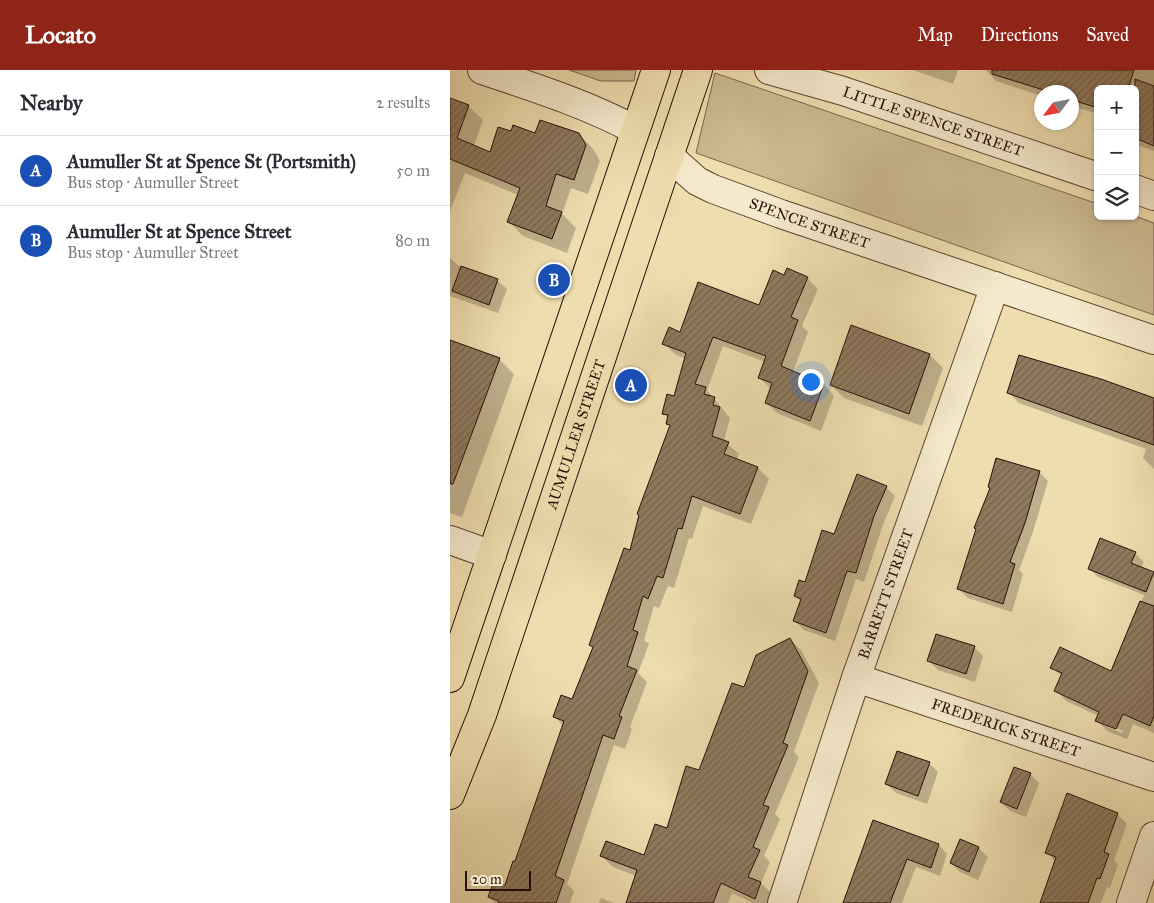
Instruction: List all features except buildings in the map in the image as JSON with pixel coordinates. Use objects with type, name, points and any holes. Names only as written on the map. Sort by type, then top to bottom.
[{"type":"main road","points":[[450,678],[634,130],[656,70]]},
{"type":"main road","name":"AUMULLER STREET","points":[[450,795],[482,715],[580,416],[698,70]]},
{"type":"main road","name":"SPENCE STREET","points":[[634,130],[669,156]]},
{"type":"main road","points":[[506,512],[531,485],[558,415],[568,411],[580,416]]},
{"type":"street","name":"SPENCE STREET","points":[[482,70],[536,88],[613,119],[634,130]]},
{"type":"street","name":"LITTLE SPENCE STREET","points":[[769,70],[843,91],[1094,176]]},
{"type":"street","name":"SPENCE STREET","points":[[669,156],[691,177],[713,189],[1154,340]]},
{"type":"street","points":[[1139,190],[1154,196]]},
{"type":"street","name":"BARRETT STREET","points":[[782,903],[856,678],[994,286]]},
{"type":"street","points":[[450,540],[492,555]]},
{"type":"street","name":"FREDERICK STREET","points":[[856,678],[1154,777]]},
{"type":"street","points":[[1131,903],[1154,836]]},
{"type":"shaded area","points":[[569,70],[636,70],[634,81],[601,81]]},
{"type":"shaded area","points":[[715,73],[1094,203],[1094,220],[1139,220],[1139,217],[1154,223],[1154,315],[696,153]]},
{"type":"place","name":"Aumuller St at Spence Street","points":[[554,280]]},
{"type":"place","name":"Aumuller St at Spence St (Portsmith)","points":[[631,385]]}]
